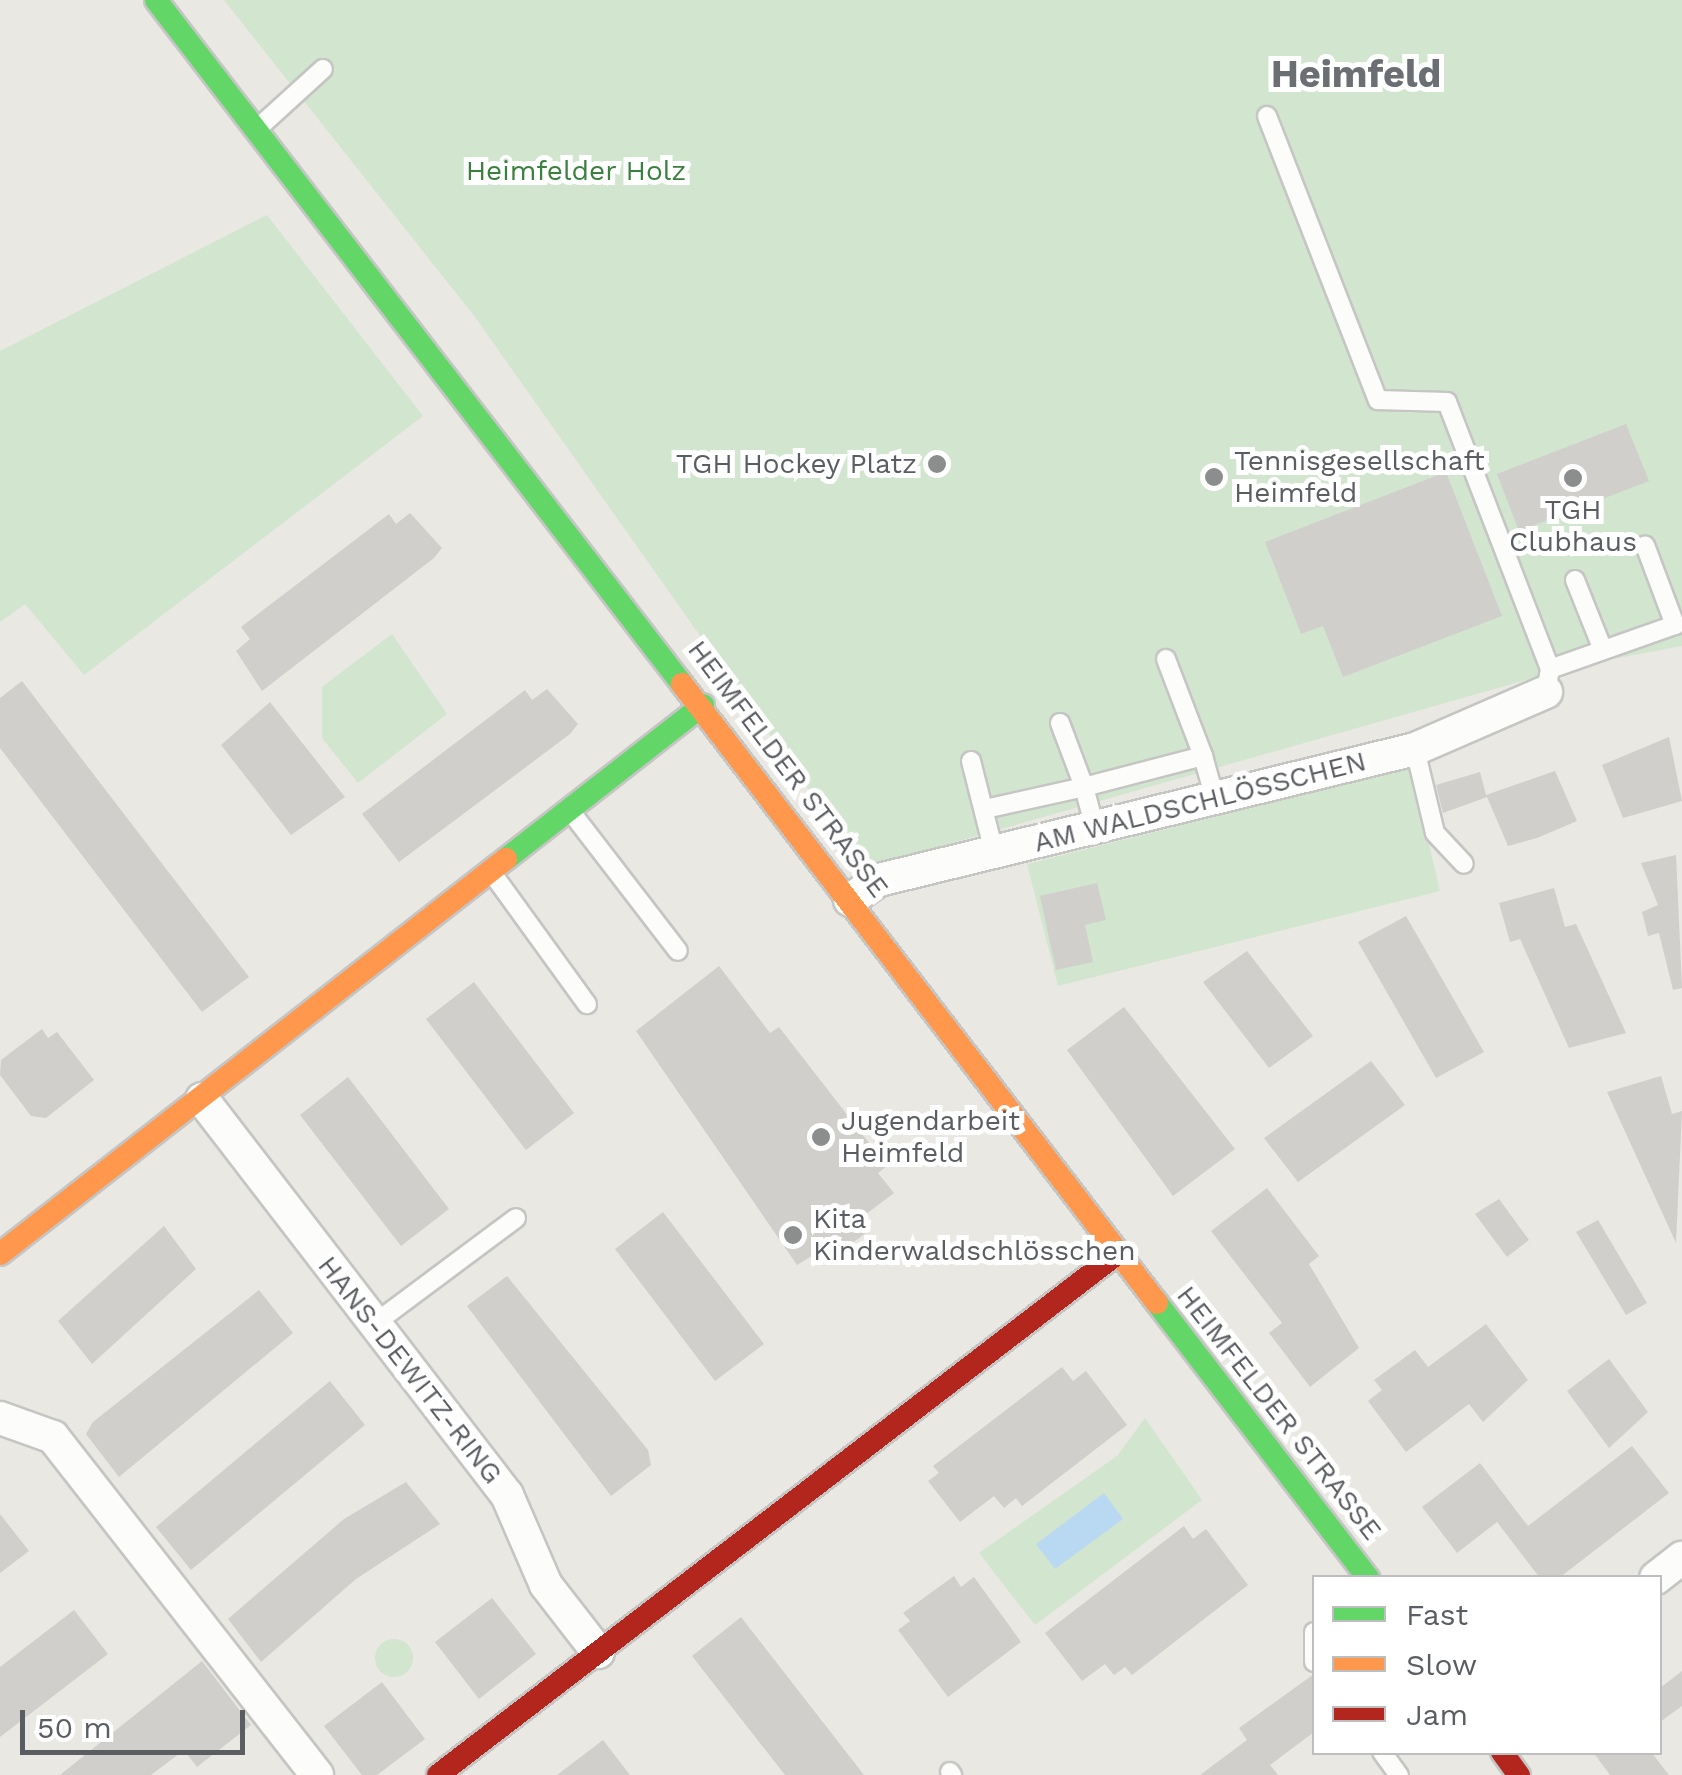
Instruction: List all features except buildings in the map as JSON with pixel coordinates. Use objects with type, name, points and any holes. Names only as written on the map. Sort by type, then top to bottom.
[{"type":"street","name":"HEIMFELDER STRASSE","points":[[156,0],[703,706],[1364,1575]]},
{"type":"street","name":"AM WALDSCHLÖSSCHEN","points":[[850,900],[879,880],[1415,749],[1548,680]]},
{"type":"street","points":[[0,1254],[703,706]]},
{"type":"street","name":"HANS-DEWITZ-RING","points":[[202,1100],[526,1522],[546,1585],[598,1652]]},
{"type":"street","points":[[438,1775],[1117,1254]]},
{"type":"street","points":[[0,1418],[54,1437],[318,1775]]},
{"type":"street","points":[[1660,1575],[1682,1558]]},
{"type":"lane","points":[[257,130],[323,69]]},
{"type":"lane","points":[[1268,116],[1378,400],[1447,402],[1548,680],[1603,650],[1676,625],[1645,545]]},
{"type":"lane","points":[[1575,580],[1603,650]]},
{"type":"lane","points":[[1166,660],[1204,756],[1215,798]]},
{"type":"lane","points":[[1060,723],[1095,828]]},
{"type":"lane","points":[[1415,749],[1435,833],[1464,864]]},
{"type":"lane","points":[[985,808],[1204,756]]},
{"type":"lane","points":[[971,762],[994,852]]},
{"type":"lane","points":[[571,812],[678,951]]},
{"type":"lane","points":[[492,873],[587,1004]]},
{"type":"lane","points":[[374,1324],[516,1218]]},
{"type":"green space","name":"Tennisgesellschaft Heimfeld","points":[[224,0],[1682,0],[1682,646],[1575,666],[864,868],[475,317]]},
{"type":"green space","points":[[267,215],[423,416],[84,675],[25,604],[0,622],[0,351]]},
{"type":"green space","points":[[392,634],[447,714],[358,783],[322,738],[322,687]]},
{"type":"green space","points":[[1411,768],[1440,891],[1058,986],[1027,864]]},
{"type":"green space","points":[[1145,1418],[1202,1500],[1035,1625],[979,1553],[1117,1456]]},
{"type":"green space","points":[[394,1639],[407,1645],[413,1658],[407,1671],[394,1677],[381,1671],[375,1658],[381,1645]]},
{"type":"water","points":[[1104,1493],[1123,1519],[1055,1569],[1036,1544]]},
{"type":"traffic: fast","points":[[156,0],[682,684]]},
{"type":"traffic: fast","points":[[506,859],[703,705]]},
{"type":"traffic: fast","points":[[1157,1303],[1366,1575]]},
{"type":"traffic: slow","points":[[682,684],[1157,1303]]},
{"type":"traffic: slow","points":[[0,1254],[506,859]]},
{"type":"traffic: jam","points":[[438,1775],[1117,1254]]},
{"type":"traffic: jam","points":[[1504,1755],[1519,1775]]},
{"type":"place","name":"TGH Hockey Platz","points":[[937,464]]},
{"type":"place","name":"Tennisgesellschaft Heimfeld","points":[[1214,477]]},
{"type":"place","name":"TGH Clubhaus","points":[[1573,478]]},
{"type":"place","name":"Jugendarbeit Heimfeld","points":[[821,1137]]},
{"type":"place","name":"Kita Kinderwaldschlösschen","points":[[793,1235]]},
{"type":"district","name":"Heimfeld","points":[[1356,75]]},
{"type":"park label","name":"Heimfelder Holz","points":[[576,171]]}]
